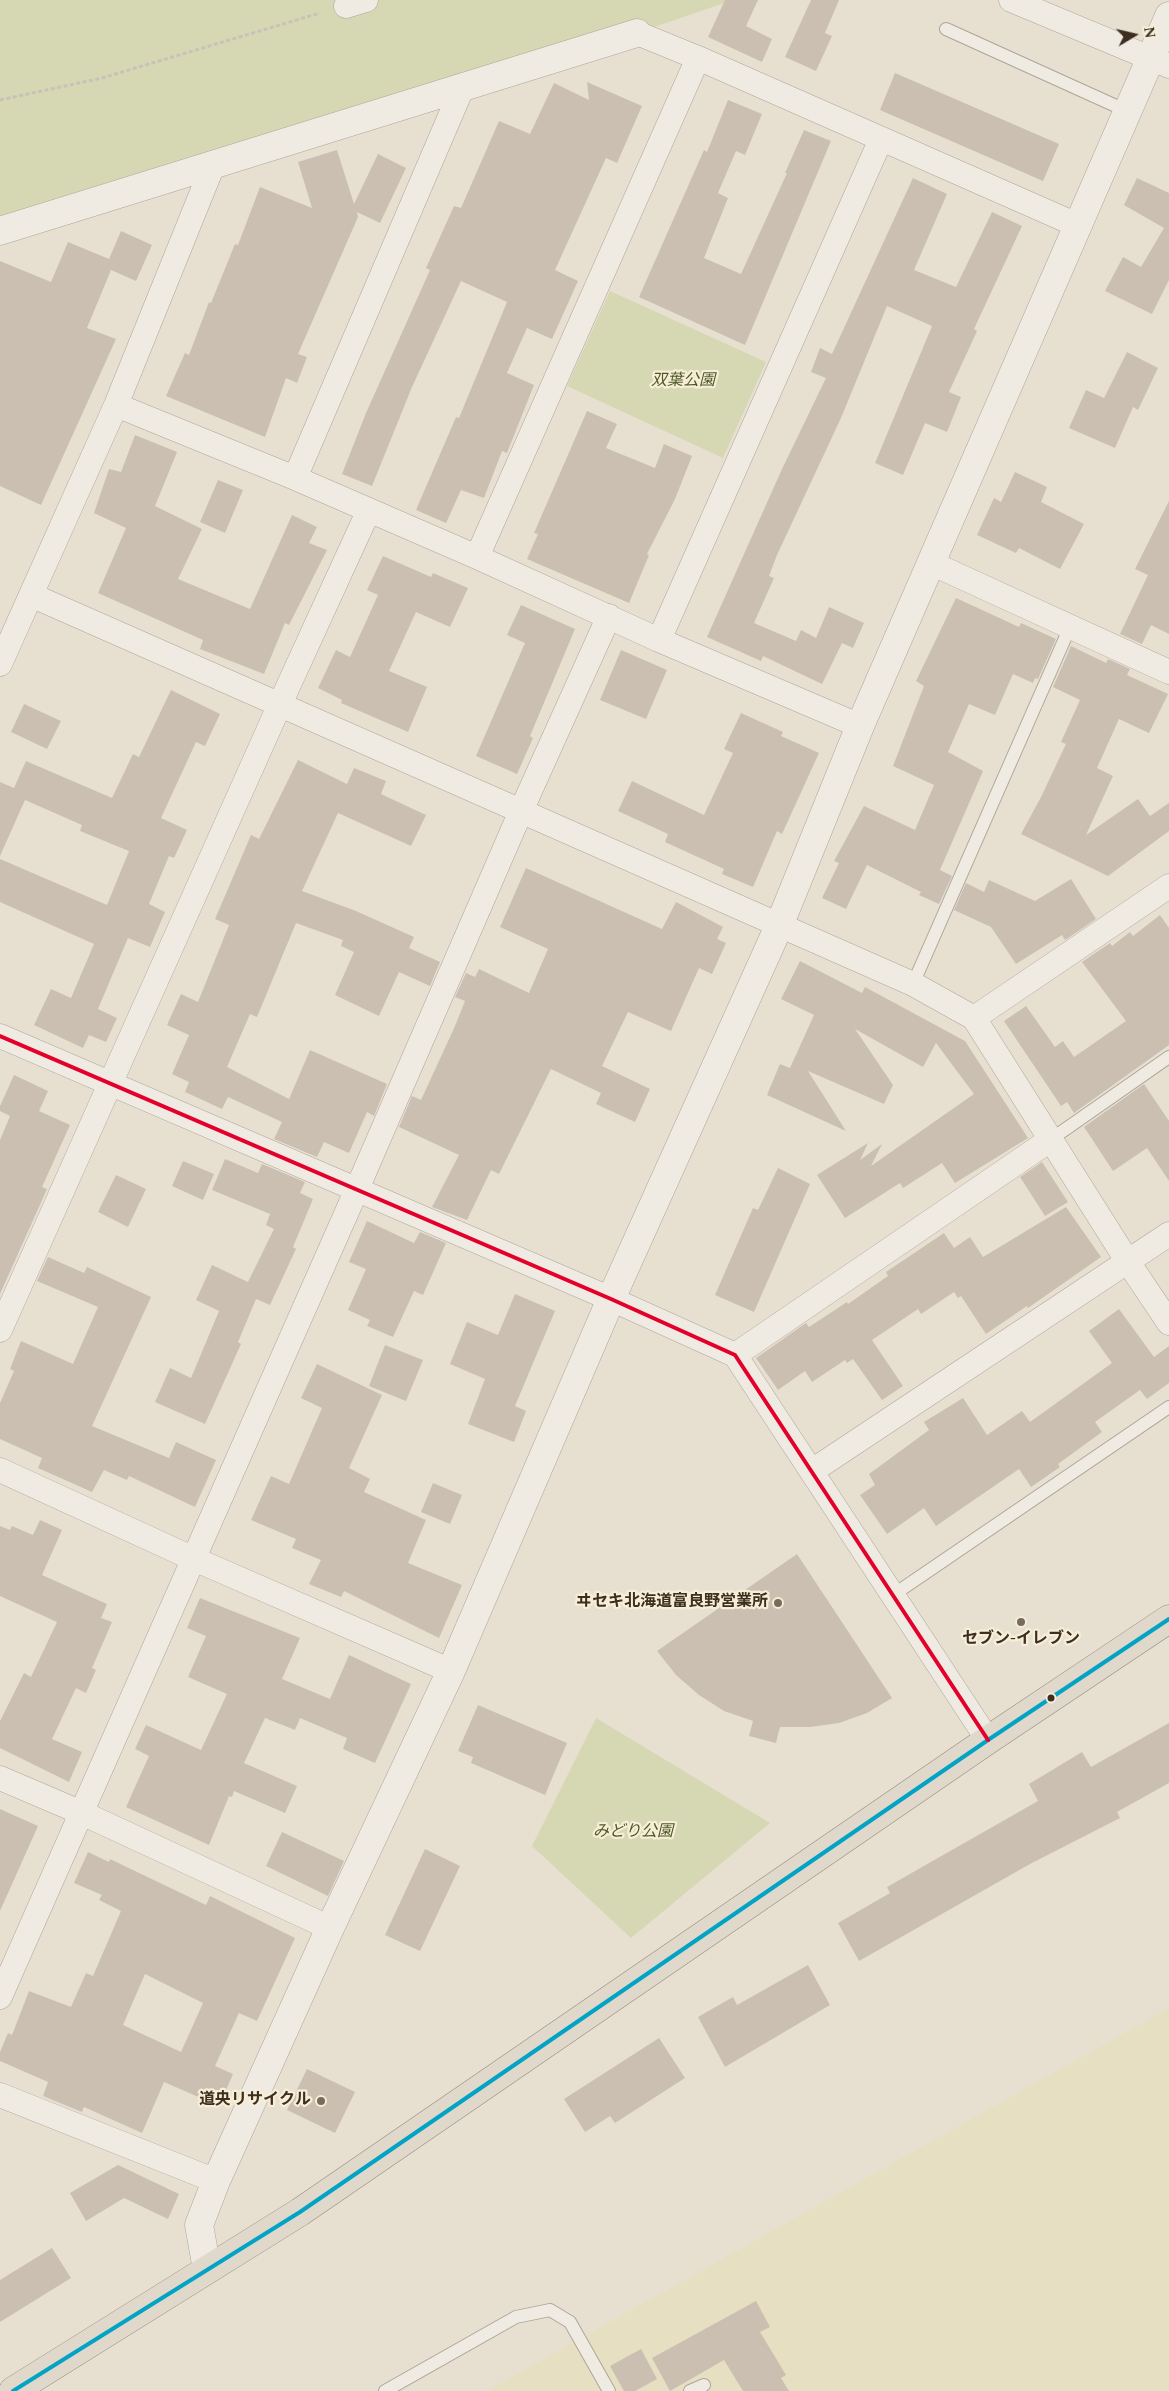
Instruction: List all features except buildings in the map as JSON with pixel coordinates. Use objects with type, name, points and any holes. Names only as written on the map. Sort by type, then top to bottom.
[{"type":"highway","points":[[13,2391],[300,2212],[988,1740],[1169,1619]]},
{"type":"street","points":[[1011,0],[1160,62]]},
{"type":"street","points":[[207,2269],[198,2225],[216,2181],[330,1928],[451,1671],[611,1298],[779,926],[860,726],[1127,111],[1160,62],[1169,16]]},
{"type":"street","points":[[0,231],[638,33],[1077,225]]},
{"type":"street","points":[[477,557],[698,58]]},
{"type":"street","points":[[295,478],[463,86]]},
{"type":"street","points":[[659,640],[881,139]]},
{"type":"street","points":[[0,664],[116,405],[214,166]]},
{"type":"street","points":[[116,405],[295,478],[368,512],[477,557],[659,640],[860,726]]},
{"type":"street","points":[[0,1330],[368,512]]},
{"type":"street","points":[[931,563],[1169,672]]},
{"type":"street","points":[[31,595],[913,984],[974,1018],[1050,1140],[1169,1323]]},
{"type":"street","points":[[0,1997],[357,1189],[521,811],[609,616]]},
{"type":"street","points":[[974,1018],[1169,886]]},
{"type":"street","points":[[0,1036],[611,1298],[735,1356],[988,1740]]},
{"type":"street","points":[[735,1356],[1050,1140]]},
{"type":"street","points":[[812,1471],[1169,1234]]},
{"type":"street","points":[[0,1470],[194,1559],[451,1671]]},
{"type":"street","points":[[0,1778],[82,1813],[330,1928]]},
{"type":"street","points":[[0,2095],[216,2181]]},
{"type":"lane","points":[[946,29],[1127,111]]},
{"type":"lane","points":[[913,984],[1070,627]]},
{"type":"lane","points":[[1050,1140],[1169,1057]]},
{"type":"lane","points":[[893,1595],[1169,1407]]},
{"type":"lane","points":[[385,2391],[516,2317],[550,2310],[570,2322],[609,2391]]},
{"type":"lane","points":[[690,2391],[704,2385]]},
{"type":"path","points":[[0,100],[102,78],[356,3]]},
{"type":"shaded area","points":[[1169,2008],[1169,2391],[487,2391]]},
{"type":"green space","points":[[0,0],[733,0],[637,33],[0,231]]},
{"type":"green space","name":"双葉公園","points":[[610,291],[766,362],[723,458],[567,386]]},
{"type":"green space","name":"みどり公園","points":[[596,1718],[770,1823],[631,1938],[532,1846]]},
{"type":"transit line","points":[[0,1036],[611,1299],[735,1355],[988,1740]]},
{"type":"transit line","points":[[13,2391],[300,2212],[988,1740],[1169,1619]]},
{"type":"place","name":"ヰセキ北海道富良野営業所","points":[[778,1603]]},
{"type":"place","name":"セブン-イレブン","points":[[1021,1622]]},
{"type":"place","name":"道央リサイクル","points":[[321,2101]]}]
